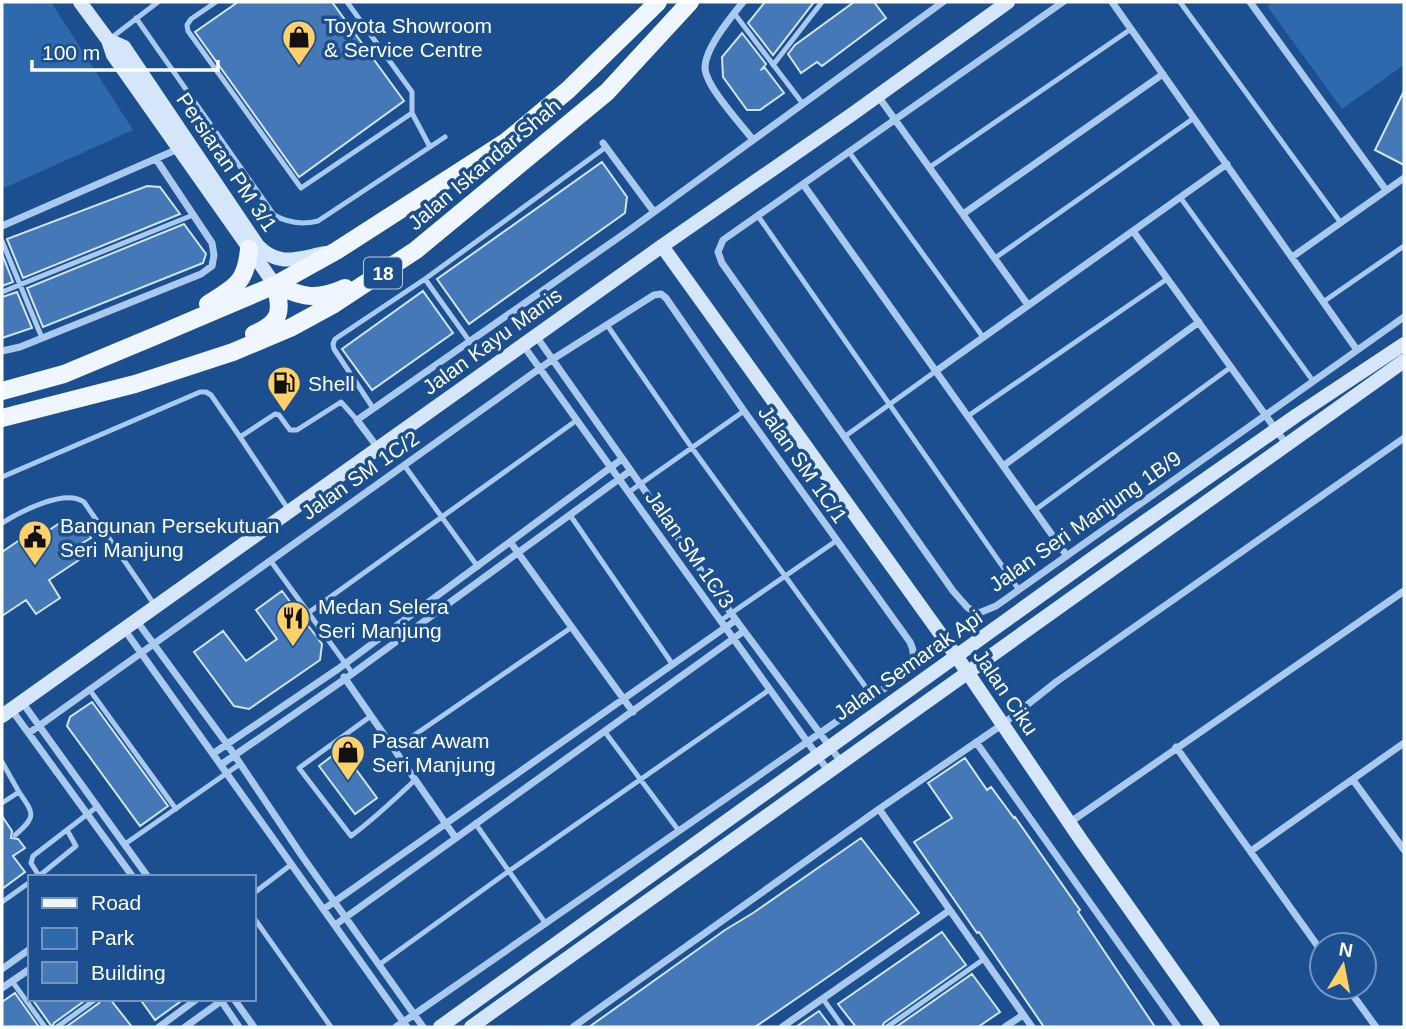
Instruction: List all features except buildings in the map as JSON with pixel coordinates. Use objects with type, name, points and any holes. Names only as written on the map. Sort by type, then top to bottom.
[{"type":"main road","name":"Jalan Iskandar Shah","points":[[2,391],[64,374],[160,334],[275,285],[336,251],[507,141],[568,90],[658,2]]},
{"type":"main road","name":"Jalan Iskandar Shah","points":[[2,418],[135,384],[233,352],[290,328],[378,277],[416,250],[607,92],[690,2]]},
{"type":"main road","points":[[160,334],[243,280],[249,249]]},
{"type":"main road","points":[[275,285],[298,294],[323,297],[352,285],[416,250]]},
{"type":"main road","points":[[135,384],[268,328],[276,319],[280,302],[275,285]]},
{"type":"street","name":"Persiaran PM 3/1","points":[[80,2],[108,40],[113,55],[275,285]]},
{"type":"street","points":[[743,2],[713,46],[705,69],[709,82],[753,140]]},
{"type":"street","points":[[378,449],[357,420],[654,212],[943,2]]},
{"type":"street","name":"Jalan Kayu Manis","points":[[11,709],[1008,2]]},
{"type":"street","points":[[758,216],[1063,2]]},
{"type":"street","points":[[1112,2],[1357,350]]},
{"type":"street","points":[[1252,3],[1386,191]]},
{"type":"street","name":"Persiaran PM 3/1","points":[[108,40],[124,47],[258,246],[268,256],[288,261],[336,251]]},
{"type":"street","points":[[963,214],[1163,74]]},
{"type":"street","points":[[878,96],[1028,305]]},
{"type":"street","points":[[605,145],[654,212]]},
{"type":"street","points":[[2,226],[178,149]]},
{"type":"street","points":[[2,351],[20,347],[201,274],[212,266],[215,255],[212,243],[156,159]]},
{"type":"street","points":[[936,371],[1227,164]]},
{"type":"street","points":[[1292,257],[1404,177]]},
{"type":"street","points":[[803,184],[1067,556]]},
{"type":"street","name":"Jalan Seri Manjung 1B/9","points":[[758,216],[723,240],[718,252],[722,263],[953,591],[968,608],[979,613],[996,606],[1019,590],[1404,317]]},
{"type":"street","points":[[1133,231],[1287,445]]},
{"type":"street","name":"Jalan Ciku","points":[[662,246],[957,657],[1069,823],[1213,1027]]},
{"type":"street","name":"Jalan SM 1C/1","points":[[402,1026],[873,697],[910,668],[914,650],[666,298],[661,294],[654,295],[553,359]]},
{"type":"street","points":[[1003,466],[1199,322]]},
{"type":"street","name":"Jalan SM 1C/3","points":[[536,335],[734,617],[830,747],[836,768]]},
{"type":"street","name":"Jalan Semarak Api","points":[[440,1027],[1097,555],[1404,344]]},
{"type":"street","name":"Jalan SM 1C/3","points":[[523,345],[806,743],[817,756],[836,768]]},
{"type":"street","name":"Jalan SM 1C/2","points":[[29,733],[553,359]]},
{"type":"street","name":"Jalan Semarak Api","points":[[471,1027],[1404,361]]},
{"type":"street","points":[[573,1027],[1003,724],[1056,682],[1404,438]]},
{"type":"street","points":[[214,753],[342,667],[622,459]]},
{"type":"street","points":[[222,764],[353,674],[630,471]]},
{"type":"street","points":[[511,543],[633,712]]},
{"type":"street","points":[[1069,823],[1404,591]]},
{"type":"street","points":[[324,909],[624,700],[734,617]]},
{"type":"street","points":[[130,625],[153,643],[227,744],[423,1027]]},
{"type":"street","points":[[130,625],[141,652],[324,909],[402,1026]]},
{"type":"street","points":[[335,925],[744,631]]},
{"type":"street","points":[[342,667],[345,679],[455,837]]},
{"type":"street","points":[[11,709],[39,725],[145,873]]},
{"type":"street","points":[[11,709],[132,875]]},
{"type":"street","points":[[976,742],[1178,1027]]},
{"type":"street","points":[[1251,851],[1404,743]]},
{"type":"street","points":[[1177,747],[1308,932]]},
{"type":"street","points":[[1353,780],[1404,850]]},
{"type":"street","points":[[879,809],[1032,1027]]},
{"type":"street","points":[[782,1027],[950,909]]},
{"type":"street","points":[[2,969],[28,950]]},
{"type":"street","points":[[2,988],[28,970]]},
{"type":"street","points":[[159,1027],[195,1001]]},
{"type":"street","points":[[185,1027],[221,1001]]},
{"type":"street","points":[[223,1001],[239,1027]]},
{"type":"street","points":[[235,1001],[254,1027]]},
{"type":"street","points":[[1357,1001],[1376,1027]]},
{"type":"street","points":[[1005,1027],[1024,1015]]},
{"type":"lane","points":[[108,40],[159,2]]},
{"type":"lane","points":[[216,2],[191,19],[187,25],[188,31],[301,188],[412,113]]},
{"type":"lane","points":[[347,2],[412,92],[412,113],[430,147]]},
{"type":"lane","points":[[773,65],[822,2]]},
{"type":"lane","points":[[1180,2],[1341,223]]},
{"type":"lane","points":[[734,13],[803,104]]},
{"type":"lane","points":[[136,18],[274,215],[282,219],[306,224],[318,220],[445,137]]},
{"type":"lane","points":[[930,167],[1130,29]]},
{"type":"lane","points":[[995,258],[1194,118]]},
{"type":"lane","points":[[373,408],[332,344],[335,339],[425,279],[605,145]]},
{"type":"lane","points":[[849,152],[983,337]]},
{"type":"lane","points":[[1180,197],[1313,381]]},
{"type":"lane","points":[[2,292],[193,215]]},
{"type":"lane","points":[[758,216],[1019,590]]},
{"type":"lane","points":[[2,241],[42,338]]},
{"type":"lane","points":[[1323,302],[1404,246]]},
{"type":"lane","points":[[425,279],[470,342]]},
{"type":"lane","points":[[968,416],[1167,279]]},
{"type":"lane","points":[[607,325],[784,577],[873,697]]},
{"type":"lane","points":[[1035,510],[1231,367]]},
{"type":"lane","points":[[844,437],[936,371]]},
{"type":"lane","points":[[2,477],[200,392],[206,392],[290,512]]},
{"type":"lane","points":[[240,437],[275,414],[279,415],[290,430],[297,430],[341,402],[357,420]]},
{"type":"lane","points":[[629,492],[744,411]]},
{"type":"lane","points":[[309,613],[577,420]]},
{"type":"lane","points":[[404,465],[478,567]]},
{"type":"lane","points":[[2,523],[52,500],[72,497],[79,499],[84,502],[156,607]]},
{"type":"lane","points":[[570,515],[673,665]]},
{"type":"lane","points":[[734,617],[784,577],[836,541]]},
{"type":"lane","points":[[271,560],[309,613],[342,667],[353,674]]},
{"type":"lane","points":[[394,749],[572,627]]},
{"type":"lane","points":[[89,689],[176,808]]},
{"type":"lane","points":[[380,964],[769,690]]},
{"type":"lane","points":[[371,716],[299,768],[351,836],[380,815],[385,806],[415,780]]},
{"type":"lane","points":[[605,732],[679,831]]},
{"type":"lane","points":[[2,762],[30,808],[32,817],[15,835]]},
{"type":"lane","points":[[125,844],[240,764]]},
{"type":"lane","points":[[2,803],[19,792]]},
{"type":"lane","points":[[38,875],[30,859],[99,806]]},
{"type":"lane","points":[[475,823],[546,924]]},
{"type":"lane","points":[[39,875],[74,850],[75,842],[67,830]]},
{"type":"lane","points":[[256,891],[292,864]]},
{"type":"lane","points":[[2,902],[28,883]]},
{"type":"lane","points":[[256,921],[331,1027]]},
{"type":"lane","points":[[887,1027],[984,959]]},
{"type":"lane","points":[[12,981],[45,1027]]},
{"type":"lane","points":[[823,999],[844,1027]]},
{"type":"lane","points":[[57,1027],[93,1001]]},
{"type":"green space","points":[[2,2],[51,2],[133,130],[2,189]]},
{"type":"green space","points":[[1273,2],[1404,2],[1404,65],[1342,109],[1267,6]]},
{"type":"place","name":"Toyota Showroom & Service Centre","points":[[299,67]]},
{"type":"place","name":"Shell","points":[[284,413]]},
{"type":"place","name":"Bangunan Persekutuan Seri Manjung","points":[[35,567]]},
{"type":"place","name":"Medan Selera Seri Manjung","points":[[293,648]]},
{"type":"place","name":"Pasar Awam Seri Manjung","points":[[348,782]]}]
